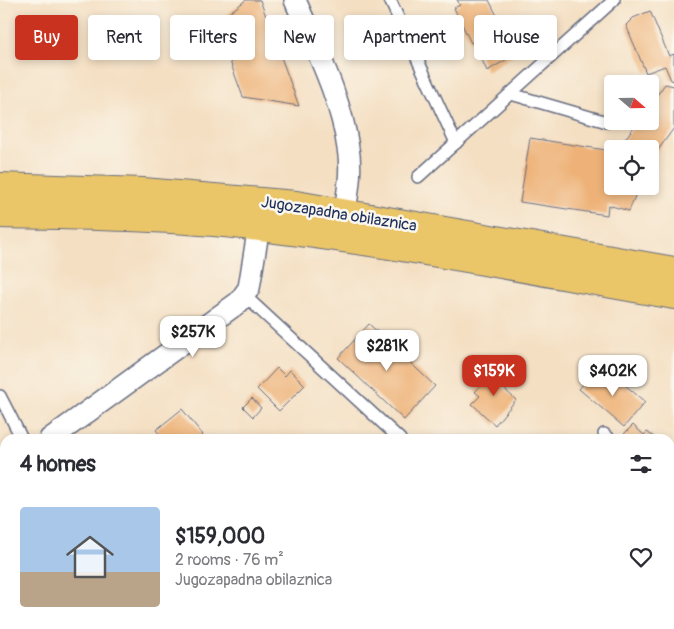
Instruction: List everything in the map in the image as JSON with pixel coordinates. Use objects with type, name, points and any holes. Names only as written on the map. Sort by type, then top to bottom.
[{"type":"main road","name":"Jugozapadna obilaznica","points":[[0,187],[210,196],[345,212],[674,271]]},
{"type":"main road","name":"Jugozapadna obilaznica","points":[[0,214],[259,226],[384,244],[674,295]]},
{"type":"street","points":[[295,0],[342,121],[350,169],[345,212]]},
{"type":"street","points":[[60,434],[239,302],[249,288],[259,226]]},
{"type":"lane","points":[[390,0],[456,143]]},
{"type":"lane","points":[[418,177],[614,0]]},
{"type":"lane","points":[[511,94],[604,121]]},
{"type":"lane","points":[[244,295],[395,434]]},
{"type":"lane","points":[[0,396],[19,434]]},
{"type":"building","points":[[246,0],[260,0],[266,15],[265,60],[282,60],[299,106],[243,97],[230,60],[255,60],[255,15],[226,15]]},
{"type":"building","points":[[457,0],[489,0],[496,15],[474,15],[474,42],[471,43],[464,29],[464,15],[457,15],[454,8],[460,5]]},
{"type":"building","points":[[650,11],[669,56],[674,54],[674,81],[671,80],[665,66],[646,73],[626,25],[633,18]]},
{"type":"building","points":[[482,60],[506,60],[487,71]]},
{"type":"building","points":[[665,84],[674,86],[674,128],[659,149],[659,140],[624,140],[632,130],[659,130],[659,92]]},
{"type":"building","points":[[530,138],[604,150],[604,195],[635,195],[629,211],[608,205],[607,215],[520,202]]},
{"type":"building","points":[[369,324],[435,386],[404,420],[338,358]]},
{"type":"building","points":[[498,367],[510,378],[502,387],[516,400],[495,425],[472,404],[480,396],[475,392]]},
{"type":"building","points":[[277,368],[285,376],[290,370],[305,385],[279,411],[257,389]]},
{"type":"building","points":[[611,373],[645,402],[624,427],[579,389],[591,375],[597,380],[601,375]]},
{"type":"building","points":[[252,398],[261,408],[253,417],[243,407]]},
{"type":"building","points":[[182,409],[202,434],[159,434],[156,430]]},
{"type":"building","points":[[633,425],[643,434],[624,434]]}]
